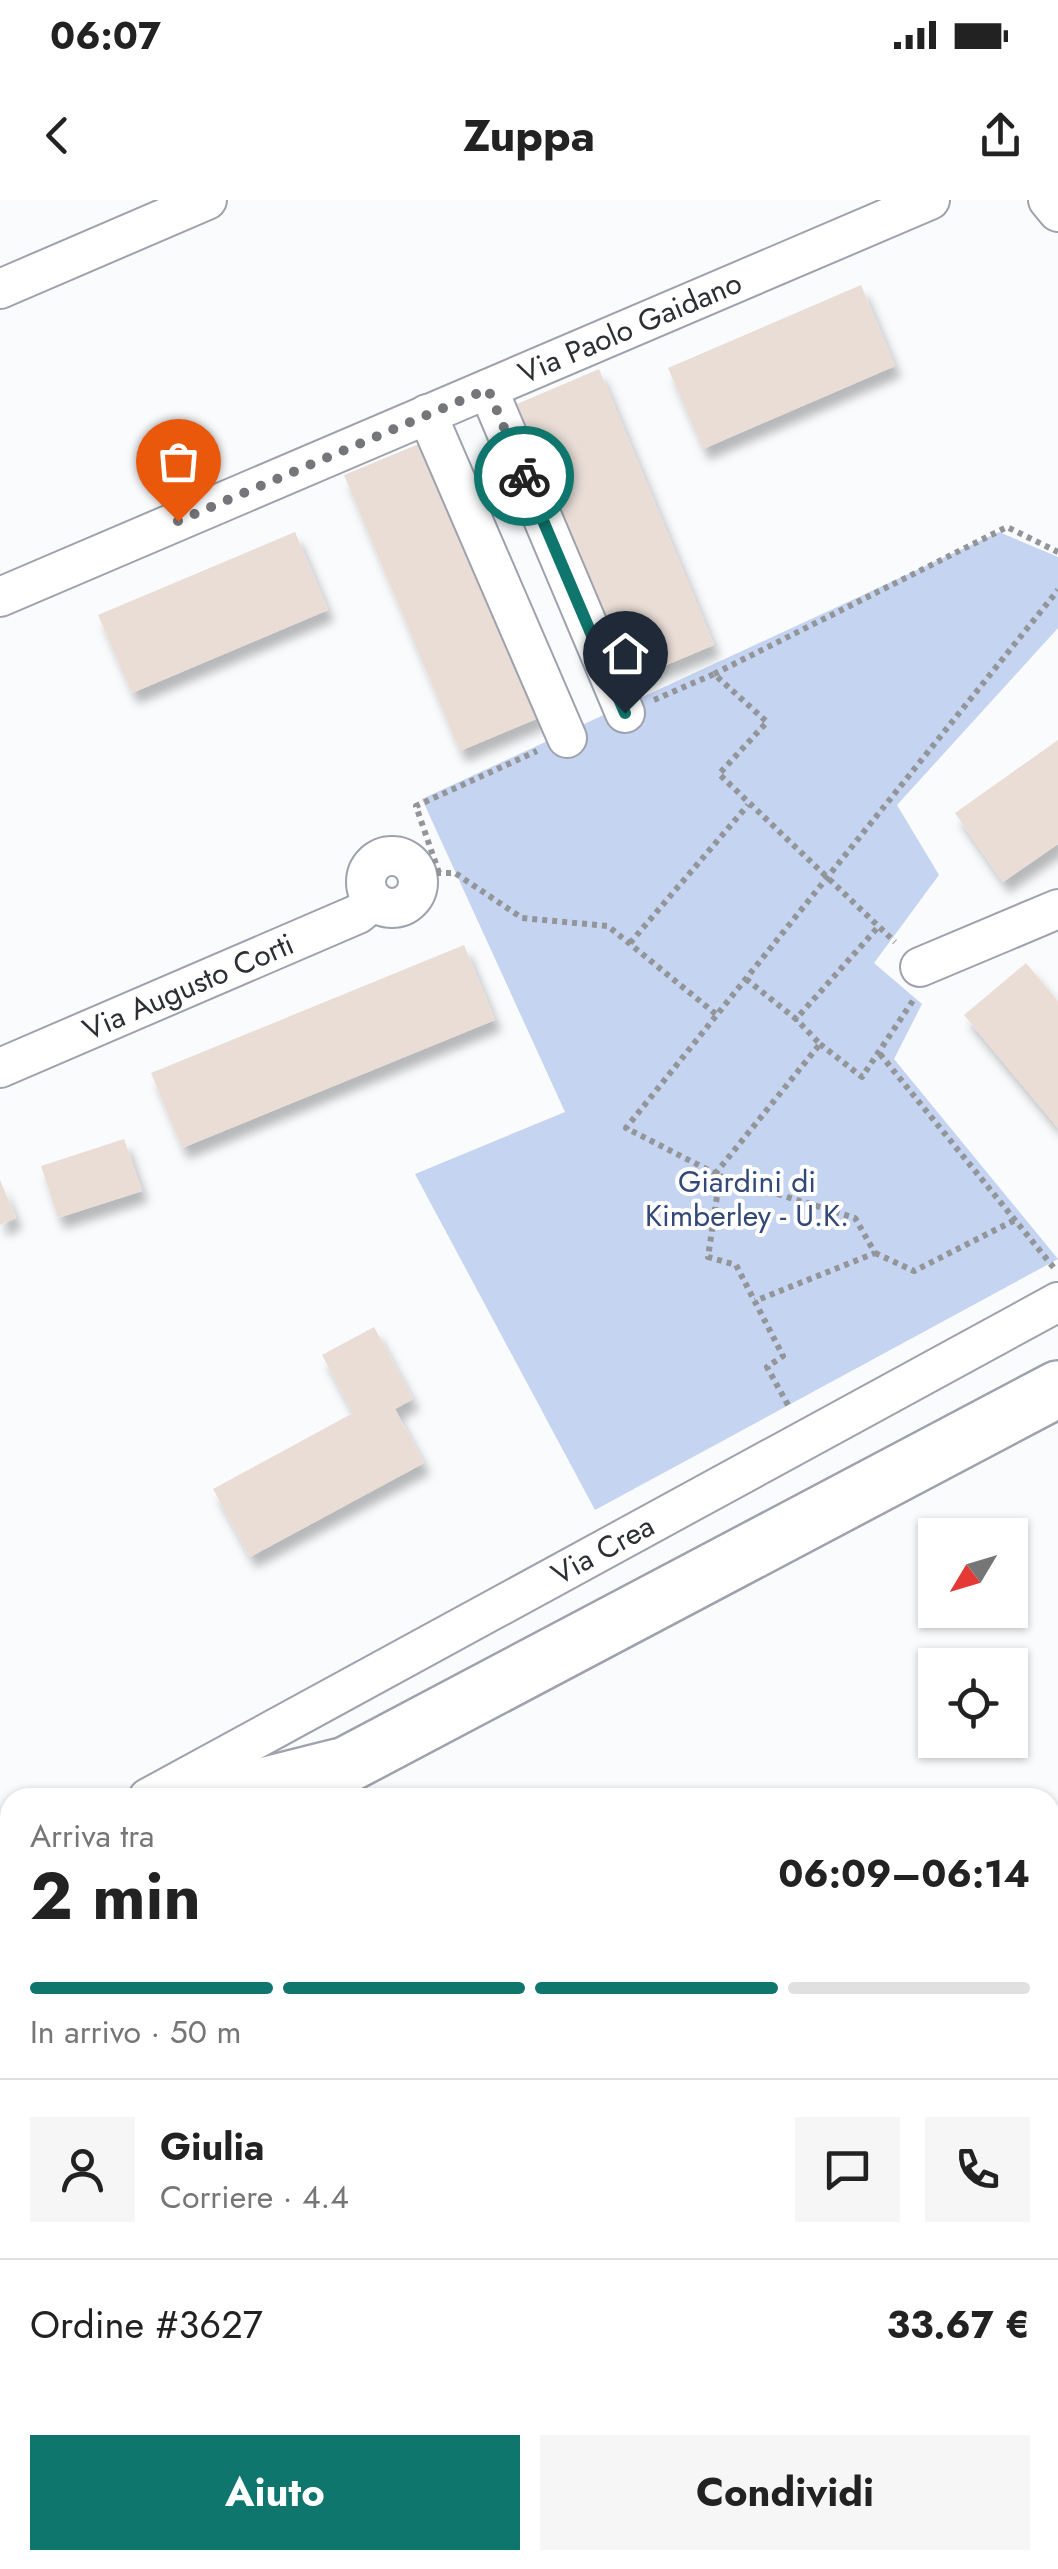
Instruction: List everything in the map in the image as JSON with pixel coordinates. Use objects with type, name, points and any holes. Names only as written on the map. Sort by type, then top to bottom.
[{"type":"street","points":[[0,289],[208,200]]},
{"type":"street","name":"Via Paolo Gaidano","points":[[0,597],[930,200]]},
{"type":"street","points":[[1048,200],[1058,212]]},
{"type":"street","points":[[488,389],[625,713]]},
{"type":"street","points":[[428,414],[567,738]]},
{"type":"street","name":"Via Augusto Corti","points":[[0,1068],[358,914],[374,901],[366,878],[381,858],[405,860],[428,873]]},
{"type":"street","points":[[920,967],[1058,909]]},
{"type":"street","name":"Via Crea","points":[[166,1788],[1058,1302]]},
{"type":"street","points":[[314,1788],[346,1766],[1058,1388]]},
{"type":"street","points":[[257,1788],[346,1766]]},
{"type":"path","points":[[625,713],[714,674],[1007,527],[1058,552]]},
{"type":"path","points":[[1015,1220],[914,1271],[874,1253],[855,1218],[718,1175],[626,1128],[1058,590]]},
{"type":"path","points":[[714,674],[767,722],[718,774],[920,967],[912,1006],[862,1078],[746,979]]},
{"type":"path","points":[[567,738],[416,806],[428,873],[456,872],[522,918],[608,926],[717,1015]]},
{"type":"path","points":[[630,944],[748,805]]},
{"type":"path","points":[[796,1020],[879,926]]},
{"type":"path","points":[[788,1405],[766,1367],[784,1356],[736,1264],[708,1257],[718,1175],[820,1044]]},
{"type":"path","points":[[880,1054],[1058,1273]]},
{"type":"path","points":[[755,1301],[874,1253]]},
{"type":"green space","name":"Giardini di Kimberley - U.K.","points":[[999,532],[1058,557],[1058,628],[897,805],[939,875],[874,963],[922,1004],[894,1059],[1058,1259],[595,1510],[415,1174],[565,1112],[422,799]]},
{"type":"building","points":[[861,285],[895,366],[703,449],[668,368]]},
{"type":"building","points":[[599,369],[714,645],[633,679],[517,404]]},
{"type":"building","points":[[426,441],[541,717],[460,751],[344,475]]},
{"type":"building","points":[[295,532],[328,610],[132,693],[98,615]]},
{"type":"building","points":[[1058,740],[1058,844],[1003,882],[955,813]]},
{"type":"building","points":[[464,945],[495,1020],[182,1148],[151,1073]]},
{"type":"building","points":[[1026,963],[1058,1001],[1058,1128],[964,1015]]},
{"type":"building","points":[[124,1139],[142,1191],[58,1218],[41,1166]]},
{"type":"building","points":[[0,1180],[16,1218],[0,1225]]},
{"type":"building","points":[[374,1327],[413,1399],[395,1409],[424,1463],[250,1557],[213,1489],[353,1413],[322,1355]]},
{"type":"way so far","points":[[178,521],[488,389],[524,476]]},
{"type":"route","points":[[524,476],[625,713]]}]
